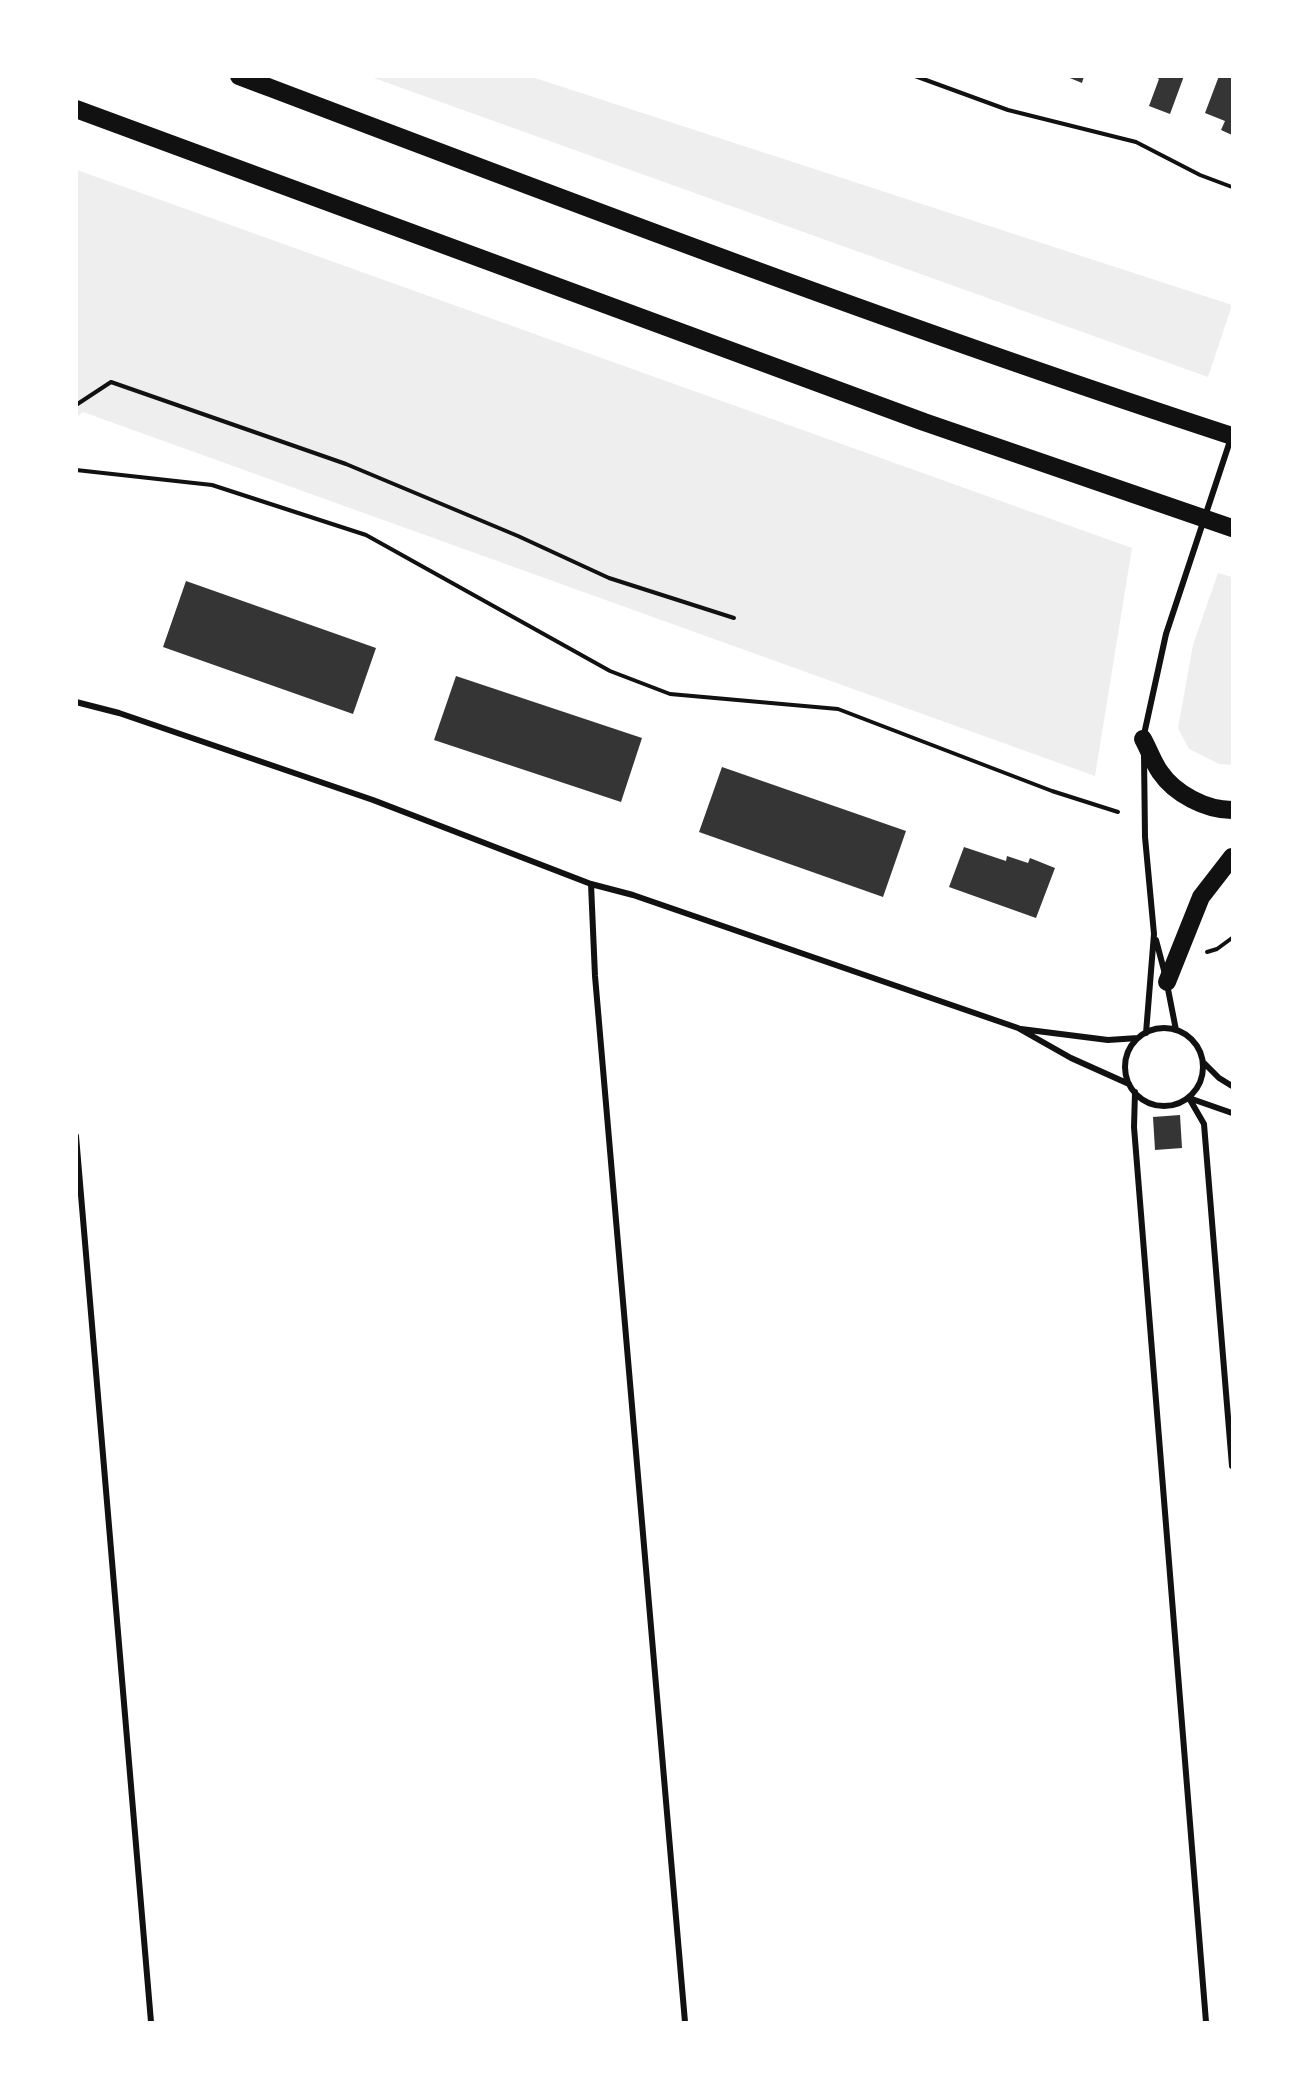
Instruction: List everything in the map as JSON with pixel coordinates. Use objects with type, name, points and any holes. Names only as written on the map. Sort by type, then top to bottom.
[{"type":"highway","points":[[238,76],[952,341],[1113,397],[1233,435]]},
{"type":"highway","points":[[76,109],[880,406],[1233,528]]},
{"type":"highway","points":[[1143,739],[1160,772],[1174,787],[1208,806],[1233,810]]},
{"type":"highway","points":[[1167,982],[1201,897],[1233,857]]},
{"type":"street","points":[[1176,1030],[1167,982],[1154,934],[1145,837],[1143,739],[1166,634],[1233,435]]},
{"type":"street","points":[[76,702],[118,713],[373,800],[591,884],[633,896],[1018,1028],[1071,1058],[1129,1084]]},
{"type":"street","points":[[591,884],[595,976],[685,2022]]},
{"type":"street","points":[[1146,1033],[1154,934]]},
{"type":"street","points":[[1018,1028],[1108,1040],[1138,1038]]},
{"type":"street","points":[[1203,1062],[1200,1082],[1189,1098],[1180,1103],[1160,1106],[1142,1099],[1134,1092],[1129,1084],[1125,1064],[1138,1038],[1146,1033],[1166,1028],[1176,1030],[1192,1040],[1203,1062],[1219,1078],[1233,1086]]},
{"type":"street","points":[[1134,1092],[1134,1127],[1141,1221],[1206,2022]]},
{"type":"street","points":[[1189,1098],[1233,1113]]},
{"type":"street","points":[[1189,1098],[1204,1124],[1233,1466]]},
{"type":"street","points":[[76,1136],[151,2022]]},
{"type":"path","points":[[915,76],[1008,110],[1136,142],[1200,175],[1233,187]]},
{"type":"path","points":[[76,405],[111,382],[345,464],[518,536],[609,578],[734,618]]},
{"type":"path","points":[[76,470],[212,485],[366,535],[610,671],[670,694],[838,710],[1052,791],[1118,812]]},
{"type":"path","points":[[1202,954],[1217,949],[1233,938]]},
{"type":"shaded area","points":[[371,77],[532,77],[1232,305],[1208,377]]},
{"type":"shaded area","points":[[77,170],[1132,548],[1095,776],[83,412],[77,417]]},
{"type":"shaded area","points":[[1218,573],[1232,577],[1232,765],[1219,764],[1189,749],[1178,728],[1193,645]]},
{"type":"building","points":[[1065,76],[1084,76],[1082,83]]},
{"type":"building","points":[[1154,76],[1184,76],[1170,114],[1149,106],[1159,79]]},
{"type":"building","points":[[1219,76],[1232,76],[1232,135],[1221,130],[1225,121],[1205,113]]},
{"type":"building","points":[[186,581],[376,648],[353,714],[163,647]]},
{"type":"building","points":[[456,676],[642,738],[621,802],[434,740]]},
{"type":"building","points":[[722,767],[906,831],[883,897],[699,832]]},
{"type":"building","points":[[964,847],[1006,861],[1007,856],[1028,863],[1030,858],[1055,868],[1036,918],[949,887]]},
{"type":"building","points":[[1180,1115],[1182,1148],[1155,1150],[1153,1117]]}]
